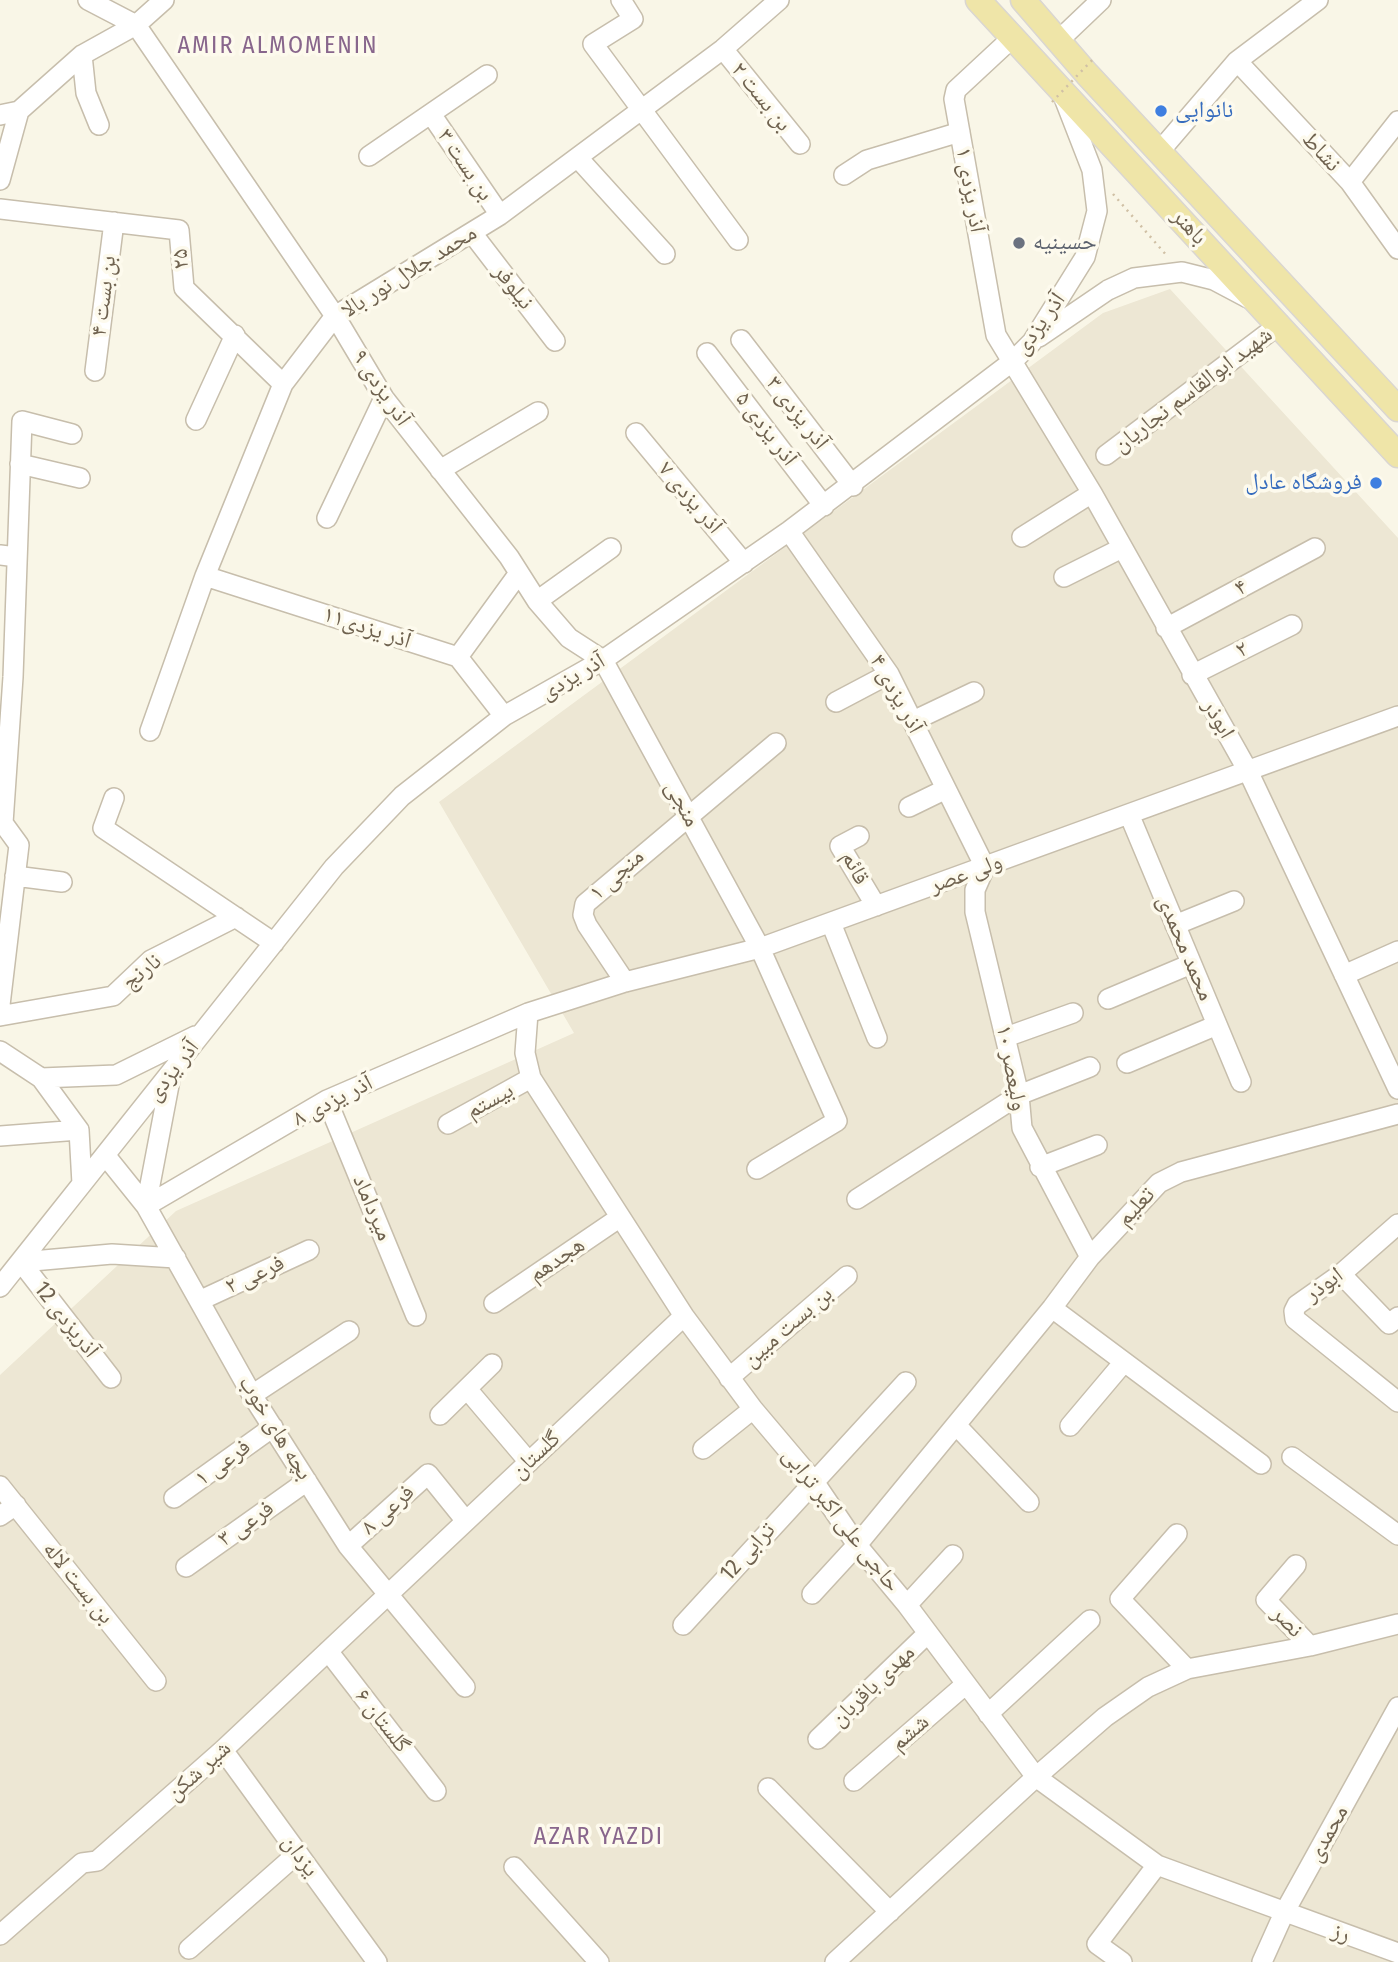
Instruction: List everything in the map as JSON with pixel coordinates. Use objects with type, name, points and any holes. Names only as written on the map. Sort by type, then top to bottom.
[{"type":"main road","name":"باهنر","points":[[978,0],[1012,38],[1056,96],[1262,305],[1398,455]]},
{"type":"main road","name":"باهنر","points":[[1023,0],[1159,152],[1398,409]]},
{"type":"street","points":[[88,0],[136,25]]},
{"type":"street","points":[[0,180],[9,113],[82,55],[136,25],[164,0]]},
{"type":"street","points":[[621,0],[633,19],[593,44],[738,240]]},
{"type":"street","name":"محمد جلال نور بالا","points":[[150,731],[205,576],[283,384],[335,316],[500,215],[723,50],[779,0]]},
{"type":"street","points":[[1058,41],[1101,0]]},
{"type":"street","points":[[1159,152],[1237,61],[1318,0]]},
{"type":"street","name":"آذر یزدی ۹","points":[[136,25],[335,316],[384,398],[519,573],[537,601],[569,638],[603,660]]},
{"type":"street","name":"آذر یزدی ۱","points":[[1012,38],[956,90],[954,99],[996,335],[1013,361]]},
{"type":"street","name":"بن بست ۲","points":[[723,50],[800,144]]},
{"type":"street","points":[[82,55],[86,93],[99,125]]},
{"type":"street","name":"نشاط","points":[[1237,61],[1350,182],[1398,249]]},
{"type":"street","points":[[369,156],[487,75]]},
{"type":"street","name":"آذر یزدی","points":[[0,1287],[334,867],[402,796],[503,716],[603,660],[853,486],[1013,361],[1032,342],[1085,257],[1097,211],[1092,170],[1056,96]]},
{"type":"street","name":"بن بست ۳","points":[[431,114],[500,215]]},
{"type":"street","points":[[1350,182],[1398,121]]},
{"type":"street","points":[[844,175],[875,156],[960,132]]},
{"type":"street","points":[[578,158],[665,254]]},
{"type":"street","name":"۲۵","points":[[0,209],[178,230],[184,288],[283,384]]},
{"type":"street","name":"بن بست ۴","points":[[95,370],[114,222]]},
{"type":"street","name":"نیلوفر","points":[[472,233],[555,341]]},
{"type":"street","points":[[1032,342],[1108,290],[1134,278],[1182,272],[1214,280],[1262,305]]},
{"type":"street","name":"شهید ابوالقاسم نجاریان","points":[[1106,455],[1280,324]]},
{"type":"street","points":[[196,420],[234,335]]},
{"type":"street","name":"آذر یزدی ۳","points":[[741,340],[853,486]]},
{"type":"street","name":"آذر یزدی ۵","points":[[707,353],[824,506]]},
{"type":"street","name":"ابوذر","points":[[1013,361],[1092,494],[1248,771],[1398,1089]]},
{"type":"street","points":[[327,518],[384,398]]},
{"type":"street","points":[[440,470],[538,412]]},
{"type":"street","points":[[0,1005],[19,845],[1,823],[9,556],[20,464],[22,421],[72,434]]},
{"type":"street","name":"آذر یزدی ۷","points":[[636,433],[744,563]]},
{"type":"street","points":[[20,464],[80,478]]},
{"type":"street","points":[[1022,537],[1092,494]]},
{"type":"street","name":"۴ آذر یزدی","points":[[789,531],[889,674],[985,867]]},
{"type":"street","points":[[537,601],[611,548]]},
{"type":"street","points":[[1063,577],[1122,548]]},
{"type":"street","name":"۴","points":[[1166,628],[1315,548]]},
{"type":"street","points":[[503,716],[458,657],[519,573]]},
{"type":"street","name":"آذر یزدی۱۱","points":[[205,576],[458,657]]},
{"type":"street","name":"۲","points":[[1192,675],[1292,625]]},
{"type":"street","name":"منجی","points":[[603,660],[760,948],[837,1121],[757,1169]]},
{"type":"street","points":[[836,702],[889,674]]},
{"type":"street","points":[[913,721],[974,692]]},
{"type":"street","name":"ولی عصر","points":[[528,1013],[625,982],[760,948],[1398,716]]},
{"type":"street","points":[[687,814],[776,743]]},
{"type":"street","points":[[909,807],[946,789]]},
{"type":"street","points":[[114,798],[103,828],[274,943]]},
{"type":"street","name":"منجی ۱","points":[[625,982],[587,925],[583,915],[584,904],[687,814]]},
{"type":"street","name":"محمد محمدی","points":[[1129,814],[1241,1083]]},
{"type":"street","name":"قائم","points":[[859,836],[840,846],[876,906]]},
{"type":"street","name":"۱۰ ولیعصر","points":[[985,867],[975,890],[975,912],[1019,1095],[1022,1129],[1090,1257]]},
{"type":"street","points":[[15,876],[62,882]]},
{"type":"street","points":[[1174,925],[1234,901]]},
{"type":"street","name":"نارنج","points":[[0,1016],[113,996],[151,960],[236,918]]},
{"type":"street","points":[[831,923],[877,1038]]},
{"type":"street","points":[[1344,975],[1398,951]]},
{"type":"street","points":[[1108,999],[1191,964]]},
{"type":"street","name":"حاجی علی اکبر ترابی","points":[[528,1013],[525,1053],[531,1078],[684,1316],[753,1409],[813,1480],[857,1545],[907,1605],[1036,1777],[1157,1864],[1284,1913]]},
{"type":"street","name":"۸ آذر یزدی","points":[[146,1206],[327,1100],[528,1013]]},
{"type":"street","points":[[1006,1037],[1073,1013]]},
{"type":"street","points":[[1127,1063],[1217,1025]]},
{"type":"street","points":[[41,1078],[116,1075],[164,1054],[204,1031]]},
{"type":"street","points":[[0,1051],[41,1078],[79,1130],[82,1184]]},
{"type":"street","points":[[857,1199],[1019,1095],[1090,1067]]},
{"type":"street","points":[[146,1206],[171,1075]]},
{"type":"street","name":"بیستم","points":[[448,1124],[531,1078]]},
{"type":"street","name":"میرداماد","points":[[327,1100],[416,1316]]},
{"type":"street","name":"تعلیم","points":[[812,1594],[857,1545],[1052,1308],[1090,1257],[1159,1183],[1170,1177],[1398,1114]]},
{"type":"street","points":[[0,1136],[79,1130]]},
{"type":"street","points":[[1040,1167],[1097,1145]]},
{"type":"street","name":"بچه های خوب","points":[[105,1155],[146,1206],[252,1395],[348,1546],[465,1687]]},
{"type":"street","name":"هجدهم","points":[[494,1303],[619,1218]]},
{"type":"street","name":"ابوذر","points":[[1396,1398],[1295,1319],[1297,1305],[1341,1274],[1398,1223]]},
{"type":"street","name":"فرعی ۲","points":[[201,1300],[309,1250]]},
{"type":"street","points":[[21,1262],[112,1254],[176,1258]]},
{"type":"street","name":"آذریزدی 12","points":[[21,1262],[111,1378]]},
{"type":"street","points":[[1341,1274],[1389,1324],[1398,1317]]},
{"type":"street","name":"بن بست مبین","points":[[729,1378],[847,1276]]},
{"type":"street","points":[[1052,1308],[1261,1464]]},
{"type":"street","name":"گلستان","points":[[389,1594],[684,1316]]},
{"type":"street","points":[[252,1395],[349,1331]]},
{"type":"street","points":[[1070,1426],[1124,1362]]},
{"type":"street","points":[[440,1415],[492,1364]]},
{"type":"street","name":"ترابی 12","points":[[683,1625],[813,1480],[906,1382]]},
{"type":"street","points":[[467,1389],[529,1462]]},
{"type":"street","points":[[703,1449],[753,1409]]},
{"type":"street","points":[[956,1424],[1029,1502]]},
{"type":"street","name":"فرعی ۱","points":[[174,1498],[273,1427]]},
{"type":"street","points":[[1292,1457],[1398,1535]]},
{"type":"street","name":"فرعی ۸","points":[[348,1546],[428,1474],[466,1521]]},
{"type":"street","name":"فرعی ۳","points":[[186,1567],[307,1481]]},
{"type":"street","name":"بن بست لاله","points":[[0,1486],[8,1511],[156,1681]]},
{"type":"street","points":[[1177,1534],[1120,1599],[1187,1669]]},
{"type":"street","points":[[907,1605],[953,1555]]},
{"type":"street","name":"نصر","points":[[1296,1565],[1266,1600],[1310,1646]]},
{"type":"street","name":"شیر شکن","points":[[0,1935],[82,1863],[97,1861],[223,1750],[389,1594]]},
{"type":"street","points":[[988,1714],[1090,1620]]},
{"type":"street","points":[[843,1959],[1036,1777],[1105,1717],[1148,1686],[1187,1669],[1310,1646],[1398,1624]]},
{"type":"street","name":"مهدی باقربان","points":[[818,1739],[928,1633]]},
{"type":"street","name":"گلستان ۶","points":[[328,1651],[436,1791]]},
{"type":"street","name":"ششم","points":[[853,1781],[966,1684]]},
{"type":"street","name":"محمدی","points":[[1262,1962],[1284,1913],[1398,1707]]},
{"type":"street","name":"یزدان","points":[[223,1750],[377,1962]]},
{"type":"street","points":[[768,1788],[890,1912]]},
{"type":"street","points":[[189,1950],[298,1853]]},
{"type":"street","points":[[1122,1962],[1097,1944],[1157,1864]]},
{"type":"street","points":[[514,1867],[599,1962]]},
{"type":"street","name":"رز","points":[[1284,1913],[1398,1953]]},
{"type":"path","points":[[1056,96],[1095,57]]},
{"type":"path","points":[[1092,170],[1182,272]]},
{"type":"shaded area","points":[[1170,289],[1398,538],[1398,1962],[0,1962],[0,1375],[176,1211],[574,1033],[439,802],[1103,313]]},
{"type":"place","name":"نانوایی","points":[[1161,111]]},
{"type":"place","name":"حسینیه","points":[[1019,243]]},
{"type":"place","name":"فروشگاه عادل","points":[[1376,483]]},
{"type":"district","name":"AMIR ALMOMENIN","points":[[278,46]]},
{"type":"district","name":"AZAR YAZDI","points":[[599,1837]]}]
